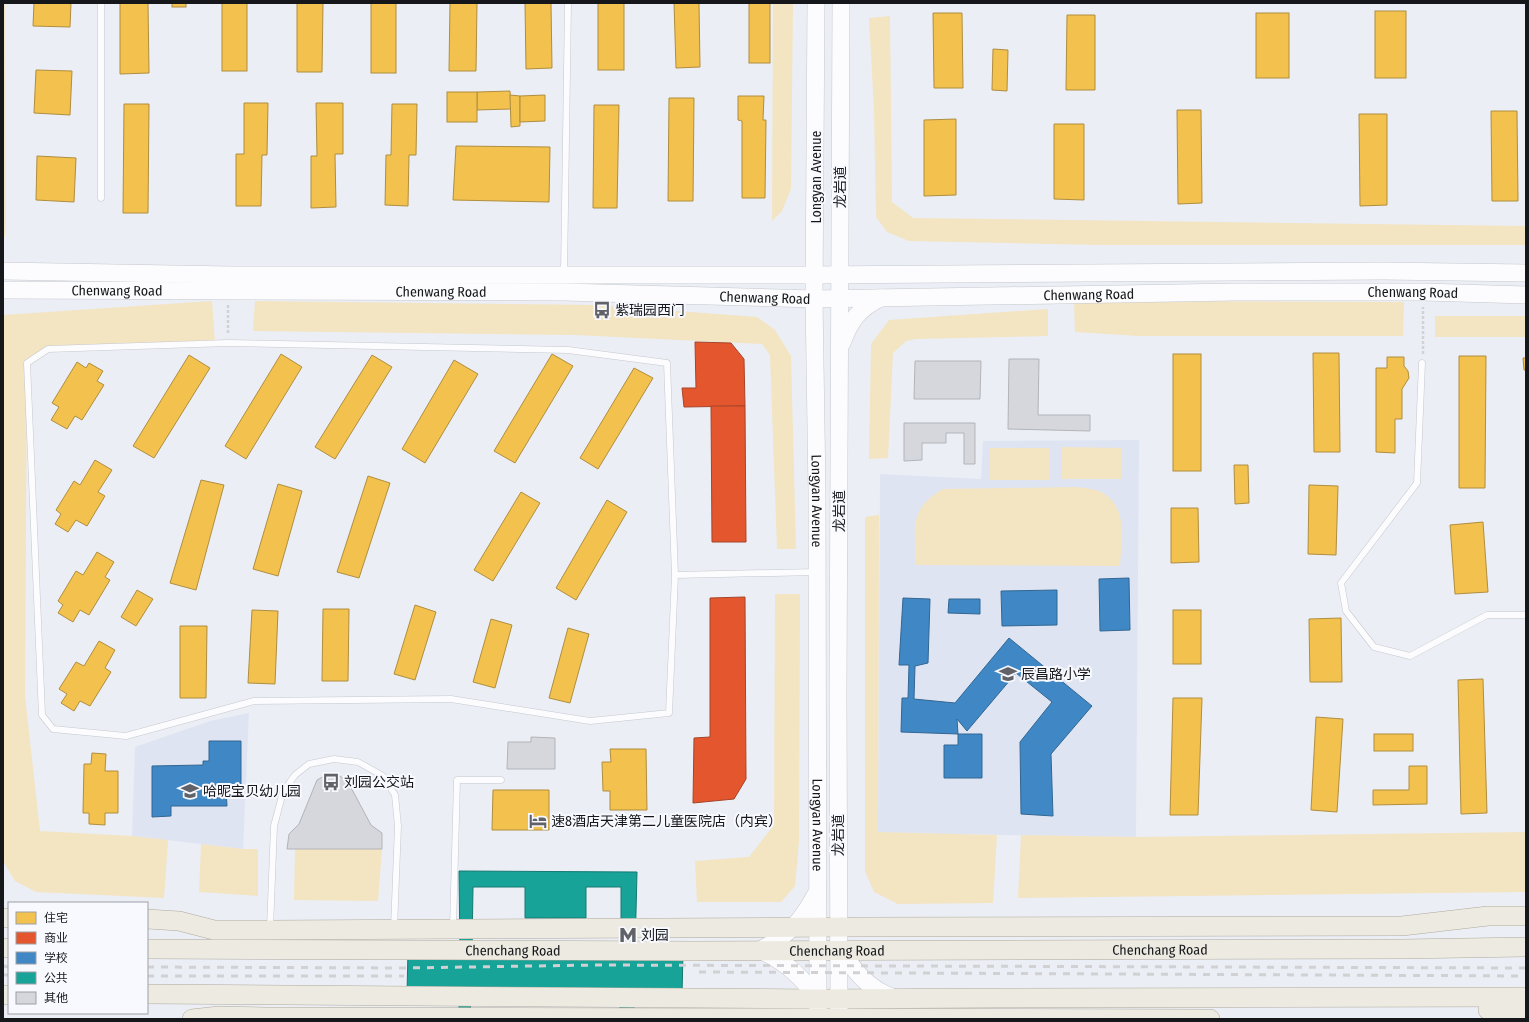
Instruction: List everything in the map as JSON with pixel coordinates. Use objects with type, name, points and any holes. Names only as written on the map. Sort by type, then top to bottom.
[{"type":"main road","points":[[148,919],[179,922],[214,930],[793,928],[834,938],[1402,926],[1488,916],[1526,916]]},
{"type":"main road","points":[[394,929],[434,949]]},
{"type":"main road","name":"Chenchang Road","points":[[148,949],[818,950],[834,938],[1402,949],[1526,948]]},
{"type":"main road","points":[[148,994],[817,999],[1526,997]]},
{"type":"main road","points":[[1348,998],[1428,1009],[1526,1011]]},
{"type":"main road","points":[[192,1019],[220,1016],[1210,1019]]},
{"type":"street","name":"Longyan Avenue","points":[[816,3],[813,272],[815,352],[817,892]]},
{"type":"street","name":"龙岩道","points":[[829,1019],[839,999],[834,938],[838,684],[841,3]]},
{"type":"street","points":[[762,298],[783,292],[798,284],[813,272],[832,237],[840,212]]},
{"type":"street","name":"Chenwang Road","points":[[3,271],[564,283],[762,298],[840,299],[1235,292],[1424,292],[1526,295]]},
{"type":"street","name":"Chenwang Road","points":[[3,290],[228,291],[564,283],[813,272],[840,275],[1375,272],[1526,273]]},
{"type":"street","points":[[815,352],[840,299],[852,288],[868,278],[880,275]]},
{"type":"street","points":[[839,349],[858,313],[869,304],[883,298]]},
{"type":"street","points":[[817,892],[820,906],[834,938],[844,955],[868,984],[884,995],[895,998]]},
{"type":"street","points":[[760,950],[776,942],[802,919],[817,892]]},
{"type":"street","points":[[760,950],[778,958],[793,969],[817,999],[829,1019]]},
{"type":"street","points":[[817,999],[818,950]]},
{"type":"lane","points":[[101,3],[101,198]]},
{"type":"lane","points":[[564,283],[568,3]]},
{"type":"lane","points":[[228,343],[568,350],[667,363],[675,575],[669,713],[590,721],[451,699],[254,701],[126,736],[53,729],[42,715],[27,363],[48,349],[228,343]]},
{"type":"lane","points":[[1422,363],[1417,484],[1341,583],[1346,611],[1374,647],[1410,656],[1487,615],[1526,615]]},
{"type":"lane","points":[[675,575],[816,572]]},
{"type":"lane","points":[[270,930],[274,826],[283,792],[295,775],[309,764],[334,759],[358,762],[383,776],[395,795],[398,826],[394,929]]},
{"type":"lane","points":[[452,929],[456,780],[501,780]]},
{"type":"path","points":[[228,291],[228,343]]},
{"type":"path","points":[[1422,363],[1424,292]]},
{"type":"shaded area","points":[[3,3],[5,3],[5,237],[3,237]]},
{"type":"shaded area","points":[[773,3],[793,3],[791,189],[782,211],[772,221]]},
{"type":"shaded area","points":[[890,16],[892,202],[913,218],[1526,226],[1526,245],[1101,245],[909,241],[887,232],[876,217],[874,110],[869,18]]},
{"type":"shaded area","points":[[212,301],[215,343],[48,349],[27,363],[25,696],[40,831],[132,836],[168,840],[164,898],[36,892],[15,881],[3,861],[3,315]]},
{"type":"shaded area","points":[[255,301],[597,305],[757,317],[775,330],[791,356],[796,549],[777,549],[770,355],[762,344],[575,335],[253,331]]},
{"type":"shaded area","points":[[1074,301],[1404,302],[1403,336],[1139,336],[1075,332]]},
{"type":"shaded area","points":[[1048,309],[1048,336],[915,339],[906,341],[893,353],[888,458],[869,459],[871,344],[889,320]]},
{"type":"shaded area","points":[[1435,316],[1526,316],[1526,337],[1435,337]]},
{"type":"shaded area","name":"辰昌路小学","points":[[1139,440],[1136,837],[878,833],[880,474],[981,479],[983,441]]},
{"type":"shaded area","points":[[1062,447],[1121,448],[1121,479],[1062,479]]},
{"type":"shaded area","points":[[990,448],[1049,448],[1049,480],[990,480]]},
{"type":"shaded area","points":[[1076,487],[1092,489],[1103,493],[1113,502],[1118,510],[1122,528],[1120,566],[916,565],[915,530],[919,512],[924,504],[943,489]]},
{"type":"shaded area","points":[[879,515],[878,832],[997,835],[993,903],[898,904],[874,892],[865,871],[865,517]]},
{"type":"shaded area","points":[[775,594],[800,594],[799,841],[795,886],[781,902],[697,902],[695,861],[749,857],[774,825]]},
{"type":"shaded area","name":"哈昵宝贝幼儿园","points":[[249,713],[243,849],[132,836],[135,747],[210,721]]},
{"type":"shaded area","points":[[1526,832],[1526,892],[1018,898],[1021,835],[1136,837]]},
{"type":"shaded area","points":[[201,844],[243,849],[258,849],[258,896],[199,892]]},
{"type":"shaded area","points":[[295,849],[382,849],[378,901],[294,900]]},
{"type":"building: 住宅","points":[[34,3],[71,3],[70,27],[33,26]]},
{"type":"building: 住宅","points":[[120,3],[148,3],[149,73],[120,74]]},
{"type":"building: 住宅","points":[[172,3],[186,3],[186,7],[172,7]]},
{"type":"building: 住宅","points":[[222,3],[247,3],[247,71],[222,71]]},
{"type":"building: 住宅","points":[[297,3],[323,3],[322,72],[297,72]]},
{"type":"building: 住宅","points":[[371,3],[396,3],[396,73],[371,73]]},
{"type":"building: 住宅","points":[[450,3],[477,3],[476,71],[449,71]]},
{"type":"building: 住宅","points":[[525,3],[551,3],[552,68],[526,69]]},
{"type":"building: 住宅","points":[[598,3],[624,3],[624,70],[598,70]]},
{"type":"building: 住宅","points":[[674,3],[699,3],[700,67],[676,68]]},
{"type":"building: 住宅","points":[[749,3],[770,3],[770,63],[749,63]]},
{"type":"building: 住宅","points":[[1375,11],[1406,11],[1406,78],[1375,78]]},
{"type":"building: 住宅","points":[[933,13],[962,13],[963,88],[934,88]]},
{"type":"building: 住宅","points":[[1256,13],[1289,13],[1289,78],[1256,78]]},
{"type":"building: 住宅","points":[[1067,15],[1095,15],[1095,90],[1066,90]]},
{"type":"building: 住宅","points":[[993,49],[1008,50],[1007,91],[992,90]]},
{"type":"building: 住宅","points":[[36,70],[72,71],[70,115],[34,113]]},
{"type":"building: 住宅","points":[[510,91],[511,109],[477,110],[477,92]]},
{"type":"building: 住宅","points":[[447,92],[477,92],[477,122],[447,122]]},
{"type":"building: 住宅","points":[[510,95],[520,96],[520,126],[511,127]]},
{"type":"building: 住宅","points":[[545,95],[545,121],[520,122],[520,96]]},
{"type":"building: 住宅","points":[[738,96],[764,96],[763,120],[766,120],[765,198],[742,198],[742,121],[738,120]]},
{"type":"building: 住宅","points":[[669,98],[694,98],[693,201],[668,201]]},
{"type":"building: 住宅","points":[[244,103],[268,103],[267,155],[262,155],[261,206],[236,206],[236,154],[244,154]]},
{"type":"building: 住宅","points":[[316,103],[343,103],[343,154],[335,154],[336,207],[311,208],[311,156],[317,156]]},
{"type":"building: 住宅","points":[[124,104],[149,104],[148,213],[123,213]]},
{"type":"building: 住宅","points":[[392,104],[417,104],[416,155],[409,155],[408,206],[385,205],[386,155],[391,155]]},
{"type":"building: 住宅","points":[[594,105],[619,105],[617,208],[593,208]]},
{"type":"building: 住宅","points":[[1177,110],[1201,110],[1202,203],[1178,204]]},
{"type":"building: 住宅","points":[[1491,111],[1517,111],[1518,201],[1492,201]]},
{"type":"building: 住宅","points":[[1359,114],[1387,114],[1387,205],[1360,206]]},
{"type":"building: 住宅","points":[[956,119],[956,195],[924,196],[924,120]]},
{"type":"building: 住宅","points":[[1054,124],[1084,124],[1084,200],[1054,199]]},
{"type":"building: 住宅","points":[[456,146],[550,147],[549,202],[453,200]]},
{"type":"building: 住宅","points":[[37,156],[76,158],[74,202],[36,200]]},
{"type":"building: 住宅","points":[[1313,353],[1339,353],[1340,452],[1314,452]]},
{"type":"building: 住宅","points":[[281,354],[302,367],[246,459],[225,446]]},
{"type":"building: 住宅","points":[[552,354],[573,366],[515,463],[494,451]]},
{"type":"building: 住宅","points":[[1173,354],[1201,354],[1201,471],[1173,471]]},
{"type":"building: 住宅","points":[[189,355],[210,368],[154,458],[133,446]]},
{"type":"building: 住宅","points":[[372,355],[392,367],[335,459],[315,447]]},
{"type":"building: 住宅","points":[[1459,356],[1486,356],[1485,488],[1459,488]]},
{"type":"building: 住宅","points":[[1387,357],[1404,357],[1404,366],[1408,371],[1409,378],[1402,389],[1402,419],[1395,419],[1395,453],[1376,452],[1376,368],[1387,368]]},
{"type":"building: 住宅","points":[[1523,358],[1526,358],[1526,370],[1524,370]]},
{"type":"building: 住宅","points":[[454,360],[478,374],[425,463],[402,449]]},
{"type":"building: 住宅","points":[[77,362],[86,368],[89,363],[103,371],[97,381],[104,385],[82,420],[75,416],[67,429],[51,420],[59,407],[52,403]]},
{"type":"building: 住宅","points":[[634,368],[653,378],[598,469],[580,458]]},
{"type":"building: 住宅","points":[[95,460],[112,470],[98,492],[105,496],[87,526],[76,520],[68,532],[55,524],[61,514],[56,510],[74,481],[80,485]]},
{"type":"building: 住宅","points":[[1234,465],[1248,465],[1249,503],[1235,504]]},
{"type":"building: 住宅","points":[[368,476],[390,483],[359,578],[337,572]]},
{"type":"building: 住宅","points":[[201,480],[224,485],[196,590],[170,583]]},
{"type":"building: 住宅","points":[[278,484],[302,491],[278,576],[253,569]]},
{"type":"building: 住宅","points":[[1309,485],[1338,486],[1336,555],[1308,554]]},
{"type":"building: 住宅","points":[[521,492],[540,503],[493,581],[474,570]]},
{"type":"building: 住宅","points":[[607,500],[627,512],[576,600],[556,588]]},
{"type":"building: 住宅","points":[[1171,508],[1198,508],[1199,562],[1171,563]]},
{"type":"building: 住宅","points":[[1483,522],[1488,592],[1455,594],[1450,525]]},
{"type":"building: 住宅","points":[[97,552],[114,562],[105,577],[110,580],[89,615],[80,610],[73,622],[58,613],[63,605],[58,601],[76,571],[83,575]]},
{"type":"building: 住宅","points":[[137,590],[153,599],[136,626],[121,617]]},
{"type":"building: 住宅","points":[[415,605],[436,612],[415,680],[394,674]]},
{"type":"building: 住宅","points":[[323,609],[349,609],[348,681],[322,681]]},
{"type":"building: 住宅","points":[[252,610],[278,611],[275,684],[248,683]]},
{"type":"building: 住宅","points":[[1173,610],[1201,610],[1201,664],[1173,664]]},
{"type":"building: 住宅","points":[[1341,618],[1342,682],[1310,682],[1309,619]]},
{"type":"building: 住宅","points":[[491,619],[512,625],[495,688],[473,682]]},
{"type":"building: 住宅","points":[[180,626],[207,626],[206,698],[180,698]]},
{"type":"building: 住宅","points":[[568,628],[589,634],[570,703],[549,698]]},
{"type":"building: 住宅","points":[[99,641],[115,650],[105,668],[111,672],[90,706],[80,701],[74,711],[61,703],[67,694],[59,689],[76,662],[84,666]]},
{"type":"building: 住宅","points":[[1483,679],[1487,813],[1461,814],[1458,680]]},
{"type":"building: 住宅","points":[[1173,698],[1202,698],[1198,815],[1170,815]]},
{"type":"building: 住宅","points":[[1316,717],[1343,719],[1337,812],[1311,810]]},
{"type":"building: 住宅","points":[[1374,734],[1413,734],[1413,751],[1374,751]]},
{"type":"building: 住宅","points":[[610,749],[646,749],[647,810],[610,810],[610,791],[603,791],[602,762],[611,762]]},
{"type":"building: 住宅","points":[[92,753],[106,754],[105,771],[118,771],[118,813],[105,813],[105,825],[89,824],[89,813],[83,813],[84,764],[91,764]]},
{"type":"building: 住宅","points":[[1409,766],[1427,766],[1427,804],[1373,805],[1373,790],[1409,790]]},
{"type":"building: 住宅","points":[[493,790],[549,790],[549,830],[492,830]]},
{"type":"building: 商业","points":[[695,342],[731,343],[744,359],[745,406],[684,407],[682,388],[696,388]]},
{"type":"building: 商业","points":[[711,406],[745,406],[746,542],[712,542]]},
{"type":"building: 商业","points":[[745,597],[746,779],[734,799],[693,803],[694,738],[710,737],[710,598]]},
{"type":"building: 学校","points":[[1129,578],[1130,630],[1100,631],[1099,579]]},
{"type":"building: 学校","points":[[1057,590],[1057,625],[1002,626],[1001,591]]},
{"type":"building: 学校","points":[[903,598],[930,599],[928,663],[915,666],[914,699],[955,703],[1009,638],[1092,706],[1051,754],[1053,816],[1021,814],[1020,742],[1052,702],[1016,673],[967,731],[957,719],[958,734],[901,732],[902,698],[908,698],[909,665],[899,665]]},
{"type":"building: 学校","points":[[949,599],[980,599],[980,614],[948,613]]},
{"type":"building: 学校","points":[[958,734],[982,734],[982,778],[944,778],[944,745],[958,745]]},
{"type":"building: 学校","points":[[209,741],[241,741],[241,787],[226,788],[227,806],[171,806],[171,816],[152,817],[152,766],[203,765],[203,761],[209,761]]},
{"type":"building: 公共","name":"刘园","points":[[459,871],[637,872],[635,953],[683,952],[682,995],[634,995],[634,1019],[620,1019],[620,996],[471,994],[470,1019],[459,1019],[459,994],[407,993],[408,951],[460,952]],"holes":[[[473,887],[525,887],[525,918],[586,918],[586,887],[621,887],[621,952],[472,952]]]},
{"type":"building: 其他","points":[[1009,359],[1039,359],[1038,415],[1090,415],[1090,431],[1008,429]]},
{"type":"building: 其他","points":[[915,361],[981,361],[980,399],[914,399]]},
{"type":"building: 其他","points":[[904,423],[975,423],[975,464],[964,464],[964,433],[946,433],[946,443],[922,443],[922,460],[904,461]]},
{"type":"building: 其他","points":[[531,737],[555,738],[555,769],[507,769],[508,742],[531,742]]},
{"type":"building: 其他","points":[[328,774],[337,774],[348,782],[371,825],[382,833],[382,849],[287,849],[289,834],[299,824],[317,780]]},
{"type":"railway","points":[[148,967],[405,968],[596,965],[1526,968]]},
{"type":"railway","points":[[3,966],[8,967]]},
{"type":"railway","points":[[699,972],[1526,976]]},
{"type":"railway","points":[[3,975],[8,975]]},
{"type":"railway","points":[[148,976],[404,976]]},
{"type":"place","name":"紫瑞园西门","points":[[602,310]]},
{"type":"place","name":"辰昌路小学","points":[[1008,674]]},
{"type":"place","name":"刘园公交站","points":[[331,782]]},
{"type":"place","name":"哈昵宝贝幼儿园","points":[[190,791]]},
{"type":"place","name":"速8酒店天津第二儿童医院店（内宾）","points":[[538,821]]},
{"type":"place","name":"刘园","points":[[628,935]]}]
